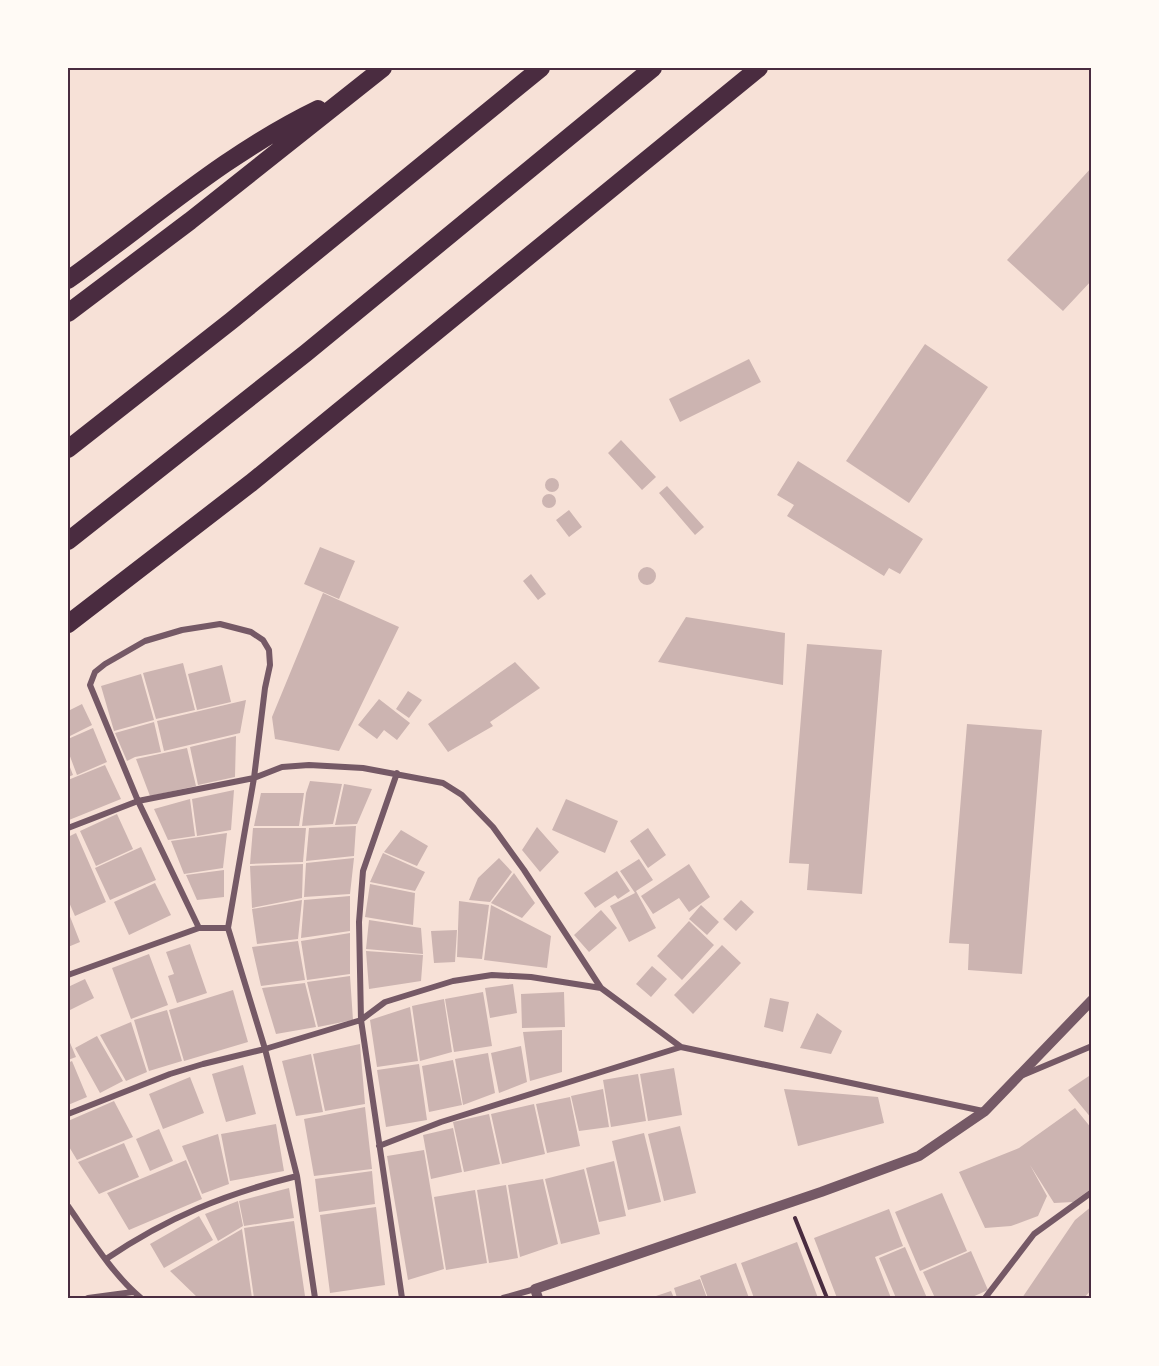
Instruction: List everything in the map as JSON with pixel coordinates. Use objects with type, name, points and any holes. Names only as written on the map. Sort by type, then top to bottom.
[{"type":"highway","points":[[68,313],[190,221],[383,68]]},
{"type":"highway","points":[[68,449],[231,321],[541,68]]},
{"type":"highway","points":[[68,541],[297,360],[653,68]]},
{"type":"highway","points":[[68,624],[251,483],[759,68]]},
{"type":"highway","points":[[68,280],[200,180],[282,127],[347,96]]},
{"type":"street","points":[[199,928],[138,801],[90,685],[95,672],[105,664],[146,641],[182,630],[220,624],[251,632],[263,640],[269,650],[270,665],[254,778],[228,928],[266,1049],[297,1176],[315,1299]]},
{"type":"street","points":[[68,828],[138,801],[254,778],[282,767],[309,765],[363,768],[443,783],[462,795],[486,819],[524,870],[601,988],[681,1047],[985,1112]]},
{"type":"street","points":[[397,773],[363,871],[359,922],[361,1020],[402,1299]]},
{"type":"street","points":[[68,975],[199,928],[228,928]]},
{"type":"street","points":[[68,1114],[170,1074],[266,1049],[361,1020],[385,1002],[453,981],[492,975],[531,977],[601,988]]},
{"type":"street","points":[[503,1299],[537,1294],[919,1156],[985,1112],[1092,1000]]},
{"type":"street","points":[[1020,1076],[1092,1046]]},
{"type":"street","points":[[379,1146],[441,1122],[681,1047]]},
{"type":"street","points":[[106,1259],[140,1236],[193,1209],[250,1188],[297,1176]]},
{"type":"street","points":[[985,1299],[1034,1233],[1092,1192]]},
{"type":"street","points":[[68,1206],[106,1259],[141,1299]]},
{"type":"street","points":[[88,1299],[134,1292]]},
{"type":"path","points":[[789,1203],[827,1299]]},
{"type":"building","points":[[1092,167],[1092,280],[1063,311],[1007,260]]},
{"type":"building","points":[[925,344],[988,387],[909,503],[846,461]]},
{"type":"building","points":[[749,359],[761,382],[680,422],[669,399]]},
{"type":"building","points":[[621,440],[656,477],[642,490],[608,453]]},
{"type":"building","points":[[798,461],[923,539],[900,574],[889,568],[884,576],[787,516],[794,505],[777,495]]},
{"type":"building","points":[[552,478],[557,480],[559,485],[557,490],[552,492],[547,490],[545,485],[547,480]]},
{"type":"building","points":[[667,486],[704,527],[695,535],[659,493]]},
{"type":"building","points":[[549,494],[554,496],[556,501],[554,506],[549,508],[544,506],[542,501],[544,496]]},
{"type":"building","points":[[569,510],[582,527],[569,537],[556,520]]},
{"type":"building","points":[[320,547],[355,561],[339,599],[304,584]]},
{"type":"building","points":[[647,567],[653,570],[656,576],[653,582],[647,585],[641,582],[638,576],[641,570]]},
{"type":"building","points":[[531,574],[546,594],[538,600],[523,581]]},
{"type":"building","points":[[323,593],[399,627],[339,751],[275,739],[272,717]]},
{"type":"building","points":[[686,617],[785,633],[783,685],[658,662]]},
{"type":"building","points":[[807,644],[882,650],[862,894],[807,890],[809,864],[789,863]]},
{"type":"building","points":[[515,662],[540,688],[490,722],[493,726],[448,752],[428,724]]},
{"type":"building","points":[[183,663],[195,710],[156,719],[143,673]]},
{"type":"building","points":[[222,665],[231,702],[197,710],[188,674]]},
{"type":"building","points":[[141,674],[154,720],[114,731],[101,686]]},
{"type":"building","points":[[408,691],[422,700],[409,718],[396,709]]},
{"type":"building","points":[[379,699],[410,723],[397,740],[384,730],[377,739],[358,725]]},
{"type":"building","points":[[246,700],[240,733],[164,751],[157,721]]},
{"type":"building","points":[[82,704],[92,725],[68,737],[68,711]]},
{"type":"building","points":[[154,722],[161,752],[135,757],[127,761],[115,733]]},
{"type":"building","points":[[967,724],[1042,730],[1022,974],[968,970],[969,944],[949,943]]},
{"type":"building","points":[[93,728],[107,762],[77,775],[68,751],[68,739]]},
{"type":"building","points":[[236,736],[235,777],[198,785],[190,747]]},
{"type":"building","points":[[187,748],[196,786],[150,796],[136,759]]},
{"type":"building","points":[[68,762],[73,775],[68,777]]},
{"type":"building","points":[[105,765],[121,799],[69,820],[68,780]]},
{"type":"building","points":[[310,781],[342,784],[333,824],[302,826],[306,793]]},
{"type":"building","points":[[344,784],[372,789],[357,824],[335,825]]},
{"type":"building","points":[[234,790],[231,830],[197,836],[192,799]]},
{"type":"building","points":[[261,793],[304,793],[299,826],[254,826]]},
{"type":"building","points":[[190,799],[195,836],[168,840],[154,809]]},
{"type":"building","points":[[566,799],[618,821],[605,853],[552,830]]},
{"type":"building","points":[[117,814],[133,849],[96,866],[80,831]]},
{"type":"building","points":[[356,826],[354,856],[306,861],[309,828]]},
{"type":"building","points":[[537,827],[559,852],[540,872],[522,850]]},
{"type":"building","points":[[253,828],[306,828],[303,862],[250,864]]},
{"type":"building","points":[[648,828],[666,855],[648,868],[630,841]]},
{"type":"building","points":[[401,830],[428,846],[417,866],[384,852]]},
{"type":"building","points":[[76,833],[106,902],[75,916],[68,900],[68,837]]},
{"type":"building","points":[[227,833],[223,868],[184,874],[171,841]]},
{"type":"building","points":[[141,847],[156,880],[110,900],[95,868]]},
{"type":"building","points":[[383,853],[425,872],[415,891],[370,882]]},
{"type":"building","points":[[354,858],[350,894],[304,897],[306,863]]},
{"type":"building","points":[[499,858],[512,872],[490,902],[469,900],[478,878]]},
{"type":"building","points":[[639,859],[653,880],[636,891],[656,928],[629,942],[610,906],[635,893],[620,871]]},
{"type":"building","points":[[303,864],[302,898],[252,908],[250,866]]},
{"type":"building","points":[[689,864],[710,897],[689,912],[679,898],[653,914],[641,896]]},
{"type":"building","points":[[224,870],[224,897],[197,900],[186,875]]},
{"type":"building","points":[[617,871],[630,891],[618,899],[615,895],[595,908],[584,893]]},
{"type":"building","points":[[514,873],[535,903],[522,918],[491,903]]},
{"type":"building","points":[[155,883],[171,915],[129,935],[114,902]]},
{"type":"building","points":[[370,884],[415,893],[413,925],[365,917]]},
{"type":"building","points":[[350,896],[350,931],[301,938],[304,900]]},
{"type":"building","points":[[302,900],[298,939],[257,944],[252,909]]},
{"type":"building","points":[[741,900],[754,912],[736,931],[723,919]]},
{"type":"building","points":[[459,901],[489,905],[482,959],[457,957]]},
{"type":"building","points":[[491,905],[551,936],[547,968],[484,960]]},
{"type":"building","points":[[701,905],[719,922],[707,935],[689,919]]},
{"type":"building","points":[[601,910],[617,928],[589,952],[574,935]]},
{"type":"building","points":[[68,915],[80,942],[68,947]]},
{"type":"building","points":[[369,920],[421,928],[423,954],[366,949]]},
{"type":"building","points":[[689,921],[714,945],[682,980],[657,956]]},
{"type":"building","points":[[457,930],[455,962],[434,963],[431,931]]},
{"type":"building","points":[[350,933],[350,974],[307,980],[301,941]]},
{"type":"building","points":[[298,941],[305,980],[261,986],[252,947]]},
{"type":"building","points":[[190,944],[207,993],[177,1003],[168,976],[174,974],[166,952]]},
{"type":"building","points":[[722,945],[741,963],[693,1014],[674,995]]},
{"type":"building","points":[[366,951],[423,955],[421,981],[369,989]]},
{"type":"building","points":[[149,954],[168,1005],[131,1019],[112,968]]},
{"type":"building","points":[[652,966],[667,979],[651,997],[636,984]]},
{"type":"building","points":[[350,976],[353,1020],[318,1027],[307,982]]},
{"type":"building","points":[[85,979],[94,998],[68,1011],[68,987]]},
{"type":"building","points":[[305,983],[316,1027],[276,1034],[262,988]]},
{"type":"building","points":[[513,984],[517,1013],[490,1018],[485,988]]},
{"type":"building","points":[[233,990],[248,1042],[184,1061],[169,1010]]},
{"type":"building","points":[[483,992],[492,1046],[454,1052],[445,999]]},
{"type":"building","points":[[564,992],[565,1027],[522,1028],[521,994]]},
{"type":"building","points":[[770,998],[789,1002],[783,1032],[764,1027]]},
{"type":"building","points":[[444,999],[452,1052],[420,1061],[412,1006]]},
{"type":"building","points":[[410,1007],[418,1061],[377,1067],[370,1020]]},
{"type":"building","points":[[167,1010],[182,1061],[149,1071],[134,1020]]},
{"type":"building","points":[[817,1013],[842,1031],[831,1054],[800,1048]]},
{"type":"building","points":[[131,1022],[147,1072],[126,1081],[100,1035]]},
{"type":"building","points":[[562,1030],[562,1072],[530,1081],[523,1032]]},
{"type":"building","points":[[97,1036],[123,1081],[100,1093],[75,1048]]},
{"type":"building","points":[[68,1038],[76,1057],[68,1060]]},
{"type":"building","points":[[360,1044],[365,1104],[325,1111],[313,1054]]},
{"type":"building","points":[[521,1046],[527,1082],[499,1093],[491,1053]]},
{"type":"building","points":[[488,1053],[495,1093],[463,1105],[455,1059]]},
{"type":"building","points":[[311,1054],[323,1112],[296,1116],[282,1061]]},
{"type":"building","points":[[453,1060],[462,1105],[429,1112],[422,1066]]},
{"type":"building","points":[[72,1061],[87,1097],[68,1105],[68,1063]]},
{"type":"building","points":[[419,1064],[427,1120],[386,1127],[377,1070]]},
{"type":"building","points":[[243,1065],[256,1114],[226,1122],[212,1074]]},
{"type":"building","points":[[674,1068],[682,1115],[648,1121],[640,1074]]},
{"type":"building","points":[[638,1074],[646,1121],[611,1127],[603,1080]]},
{"type":"building","points":[[1092,1074],[1092,1119],[1068,1090]]},
{"type":"building","points":[[190,1077],[204,1113],[163,1129],[149,1094]]},
{"type":"building","points":[[603,1089],[609,1127],[579,1131],[571,1096]]},
{"type":"building","points":[[784,1089],[878,1097],[884,1123],[798,1146]]},
{"type":"building","points":[[570,1097],[580,1146],[547,1153],[536,1104]]},
{"type":"building","points":[[114,1101],[133,1137],[77,1160],[68,1145],[68,1121]]},
{"type":"building","points":[[534,1104],[545,1154],[502,1164],[491,1114]]},
{"type":"building","points":[[365,1107],[372,1169],[314,1176],[304,1119]]},
{"type":"building","points":[[1075,1108],[1092,1129],[1092,1188],[1073,1202],[1054,1203],[1030,1165],[1047,1196],[1038,1216],[1011,1226],[985,1228],[959,1172],[1019,1148]]},
{"type":"building","points":[[489,1114],[500,1164],[464,1172],[453,1122]]},
{"type":"building","points":[[276,1124],[284,1171],[230,1181],[221,1134]]},
{"type":"building","points":[[680,1126],[696,1193],[664,1201],[648,1134]]},
{"type":"building","points":[[453,1128],[462,1172],[431,1179],[423,1135]]},
{"type":"building","points":[[159,1129],[173,1161],[150,1171],[136,1139]]},
{"type":"building","points":[[644,1133],[661,1202],[628,1210],[612,1141]]},
{"type":"building","points":[[218,1134],[229,1184],[202,1194],[182,1146]]},
{"type":"building","points":[[124,1143],[139,1177],[99,1194],[78,1162]]},
{"type":"building","points":[[424,1150],[444,1269],[408,1280],[387,1156]]},
{"type":"building","points":[[186,1160],[202,1199],[129,1230],[107,1193]]},
{"type":"building","points":[[614,1161],[626,1216],[599,1222],[586,1168]]},
{"type":"building","points":[[584,1169],[600,1234],[561,1244],[545,1179]]},
{"type":"building","points":[[372,1171],[375,1204],[319,1212],[315,1179]]},
{"type":"building","points":[[543,1179],[558,1244],[520,1257],[508,1185]]},
{"type":"building","points":[[506,1185],[518,1258],[489,1263],[477,1190]]},
{"type":"building","points":[[289,1188],[294,1218],[244,1226],[239,1201]]},
{"type":"building","points":[[475,1190],[487,1263],[446,1270],[434,1197]]},
{"type":"building","points":[[942,1193],[967,1251],[920,1271],[895,1212]]},
{"type":"building","points":[[238,1201],[243,1226],[218,1241],[205,1214]]},
{"type":"building","points":[[1092,1206],[1092,1289],[1084,1298],[1022,1298],[1075,1220]]},
{"type":"building","points":[[376,1207],[385,1285],[330,1293],[320,1215]]},
{"type":"building","points":[[889,1209],[903,1246],[875,1257],[891,1298],[837,1298],[814,1238]]},
{"type":"building","points":[[199,1216],[213,1240],[164,1268],[150,1244]]},
{"type":"building","points":[[294,1221],[305,1296],[254,1298],[244,1228]]},
{"type":"building","points":[[242,1229],[252,1298],[198,1298],[170,1271]]},
{"type":"building","points":[[797,1242],[818,1298],[754,1298],[741,1263]]},
{"type":"building","points":[[905,1247],[927,1298],[896,1298],[879,1258]]},
{"type":"building","points":[[971,1251],[988,1290],[970,1298],[935,1298],[923,1272]]},
{"type":"building","points":[[736,1263],[749,1298],[708,1298],[700,1276]]},
{"type":"building","points":[[700,1279],[707,1298],[677,1298],[674,1288]]},
{"type":"building","points":[[671,1291],[674,1298],[650,1298]]}]
